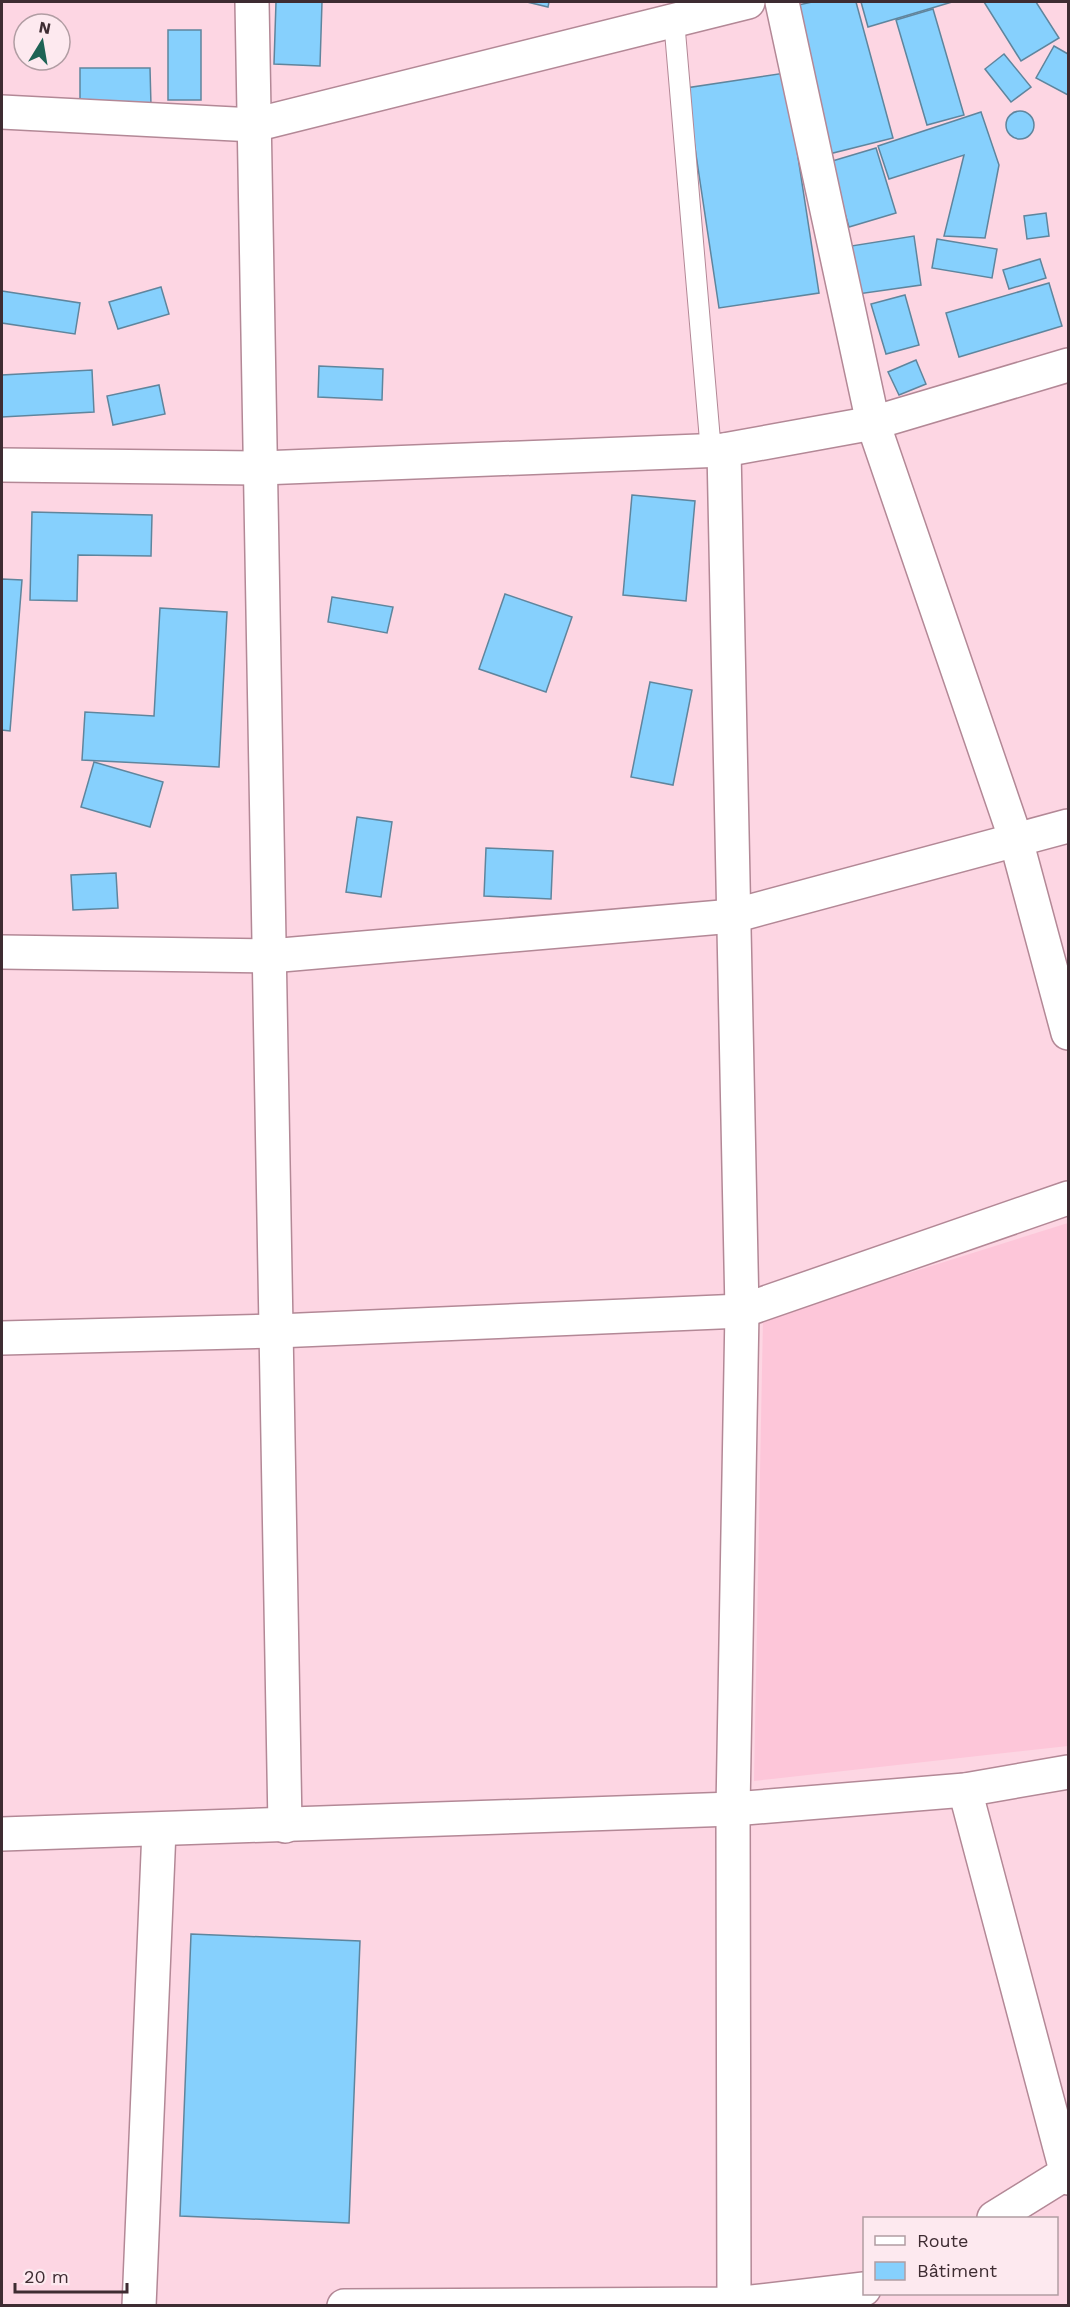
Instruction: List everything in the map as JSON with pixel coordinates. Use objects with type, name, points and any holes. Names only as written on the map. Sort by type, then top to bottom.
[{"type":"street","points":[[252,2],[285,1826]]},
{"type":"street","points":[[2,112],[254,125],[744,2]]},
{"type":"street","points":[[782,2],[873,423],[1016,840],[1068,1033]]},
{"type":"street","points":[[2,465],[261,468],[718,451],[873,423],[1068,365]]},
{"type":"street","points":[[718,451],[734,916],[742,1311],[733,1809],[734,2305]]},
{"type":"street","points":[[2,952],[270,956],[734,916],[1068,826]]},
{"type":"street","points":[[2,1338],[277,1331],[742,1311],[1068,1198]]},
{"type":"street","points":[[2,1834],[733,1809],[965,1790],[1068,1772]]},
{"type":"street","points":[[965,1790],[1068,2174],[996,2217]]},
{"type":"street","points":[[139,2306],[159,1830]]},
{"type":"street","points":[[344,2306],[734,2305],[863,2289]]},
{"type":"lane","points":[[674,20],[718,451]]},
{"type":"shaded area","points":[[1068,1223],[1068,1746],[754,1781],[763,1319]]},
{"type":"building","points":[[276,2],[322,2],[320,66],[274,64]]},
{"type":"building","points":[[527,2],[549,2],[548,7]]},
{"type":"building","points":[[812,2],[856,2],[893,138],[829,154],[789,7]]},
{"type":"building","points":[[861,2],[952,2],[868,27]]},
{"type":"building","points":[[984,2],[1036,2],[1059,38],[1021,61]]},
{"type":"building","points":[[933,9],[964,115],[927,125],[896,20]]},
{"type":"building","points":[[168,30],[201,30],[201,100],[168,100]]},
{"type":"building","points":[[1054,46],[1068,54],[1068,95],[1036,78]]},
{"type":"building","points":[[1004,54],[1031,87],[1011,102],[985,69]]},
{"type":"building","points":[[80,68],[150,68],[151,106],[80,106]]},
{"type":"building","points":[[785,73],[819,293],[719,308],[686,88]]},
{"type":"building","points":[[1020,111],[1030,115],[1034,125],[1030,135],[1020,139],[1010,135],[1006,125],[1010,115]]},
{"type":"building","points":[[981,112],[999,165],[985,238],[944,236],[964,155],[889,179],[878,146]]},
{"type":"building","points":[[876,148],[896,213],[849,227],[829,162]]},
{"type":"building","points":[[1046,213],[1049,236],[1027,239],[1024,216]]},
{"type":"building","points":[[914,236],[921,285],[858,294],[851,246]]},
{"type":"building","points":[[937,239],[997,249],[992,278],[932,268]]},
{"type":"building","points":[[1040,259],[1046,278],[1009,289],[1003,270]]},
{"type":"building","points":[[1049,283],[1062,326],[959,357],[946,313]]},
{"type":"building","points":[[161,287],[169,314],[118,329],[109,302]]},
{"type":"building","points":[[2,291],[80,303],[75,334],[2,323]]},
{"type":"building","points":[[905,295],[919,345],[886,354],[871,304]]},
{"type":"building","points":[[916,360],[926,384],[899,395],[888,372]]},
{"type":"building","points":[[319,366],[383,369],[382,400],[318,397]]},
{"type":"building","points":[[92,370],[94,412],[2,417],[2,375]]},
{"type":"building","points":[[159,385],[165,414],[113,425],[107,396]]},
{"type":"building","points":[[632,495],[695,501],[686,601],[623,595]]},
{"type":"building","points":[[32,512],[152,515],[151,556],[78,555],[77,601],[30,600]]},
{"type":"building","points":[[2,579],[22,580],[10,731],[2,730]]},
{"type":"building","points":[[505,594],[572,617],[546,692],[479,669]]},
{"type":"building","points":[[332,597],[393,607],[387,633],[328,622]]},
{"type":"building","points":[[160,608],[227,612],[219,767],[82,760],[85,712],[154,716]]},
{"type":"building","points":[[650,682],[692,690],[673,785],[631,777]]},
{"type":"building","points":[[94,762],[163,782],[150,827],[81,807]]},
{"type":"building","points":[[357,817],[392,822],[381,897],[346,892]]},
{"type":"building","points":[[486,848],[553,851],[551,899],[484,896]]},
{"type":"building","points":[[116,873],[118,908],[73,910],[71,875]]},
{"type":"building","points":[[191,1934],[360,1941],[349,2223],[180,2216]]}]
